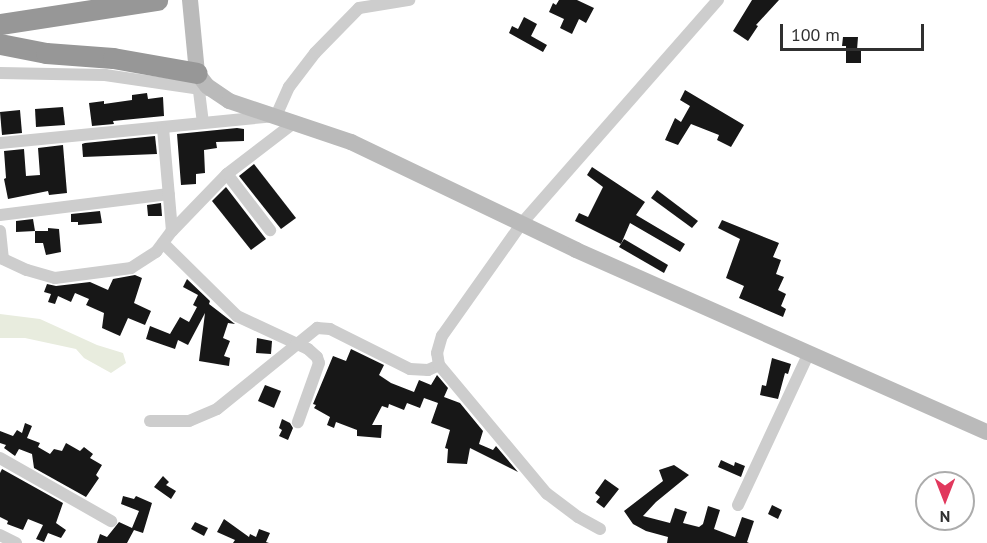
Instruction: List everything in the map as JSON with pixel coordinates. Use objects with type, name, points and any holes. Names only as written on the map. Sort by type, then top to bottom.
[{"type":"highway","points":[[0,24],[157,0]]},
{"type":"highway","points":[[0,44],[46,53],[113,58],[202,84]]},
{"type":"main road","points":[[190,0],[202,84],[235,105],[295,122],[351,142],[522,224],[987,432]]},
{"type":"street","points":[[0,143],[164,129],[276,116],[289,87],[315,53],[359,8],[409,0]]},
{"type":"street","points":[[600,529],[578,517],[547,494],[439,365],[437,353],[442,336],[522,224],[718,0]]},
{"type":"street","points":[[0,73],[105,75],[202,84],[203,123]]},
{"type":"street","points":[[0,231],[2,259],[27,270],[55,278],[131,268],[156,252],[172,231],[227,174],[295,122]]},
{"type":"street","points":[[164,129],[172,231]]},
{"type":"street","points":[[227,174],[270,230]]},
{"type":"street","points":[[0,215],[169,194]]},
{"type":"street","points":[[163,243],[237,316],[317,357],[319,363],[298,422]]},
{"type":"street","points":[[150,421],[189,421],[217,409],[298,346],[317,328],[330,329],[410,369],[428,370],[439,365]]},
{"type":"street","points":[[738,505],[809,353]]},
{"type":"street","points":[[0,458],[111,521]]},
{"type":"street","points":[[0,535],[16,543]]},
{"type":"shaded area","points":[[0,314],[40,319],[97,345],[123,353],[126,363],[111,373],[84,358],[76,349],[25,338],[0,338]]},
{"type":"building","points":[[559,0],[577,0],[594,8],[586,23],[579,19],[572,34],[560,28],[564,19],[549,12],[553,3],[556,5]]},
{"type":"building","points":[[752,0],[779,0],[756,25],[758,26],[748,41],[733,31]]},
{"type":"building","points":[[524,17],[537,24],[531,36],[547,45],[543,52],[509,33],[512,26],[518,29]]},
{"type":"building","points":[[843,37],[858,37],[857,50],[861,50],[861,63],[846,63],[846,46],[842,46]]},
{"type":"building","points":[[685,90],[744,125],[731,147],[717,140],[719,135],[691,124],[678,145],[665,140],[675,118],[681,122],[690,106],[680,100]]},
{"type":"building","points":[[147,93],[148,99],[163,97],[164,116],[113,121],[114,124],[92,126],[89,103],[104,101],[104,104],[132,100],[132,95]]},
{"type":"building","points":[[63,107],[65,125],[36,127],[35,109]]},
{"type":"building","points":[[20,110],[22,133],[2,135],[0,112]]},
{"type":"building","points":[[244,129],[244,141],[216,142],[217,148],[204,150],[205,173],[196,174],[196,184],[181,185],[177,134]]},
{"type":"building","points":[[155,136],[157,154],[83,157],[82,144],[85,143]]},
{"type":"building","points":[[63,145],[67,193],[49,195],[48,191],[8,199],[4,179],[6,178],[4,151],[24,149],[26,176],[40,175],[38,148]]},
{"type":"building","points":[[254,164],[296,218],[281,229],[239,176]]},
{"type":"building","points":[[592,167],[645,202],[636,215],[685,244],[680,252],[630,223],[621,244],[575,221],[579,213],[588,217],[603,187],[587,175]]},
{"type":"building","points":[[226,187],[266,239],[251,250],[212,201]]},
{"type":"building","points":[[657,190],[698,221],[692,228],[651,198]]},
{"type":"building","points":[[161,203],[162,216],[148,216],[147,205]]},
{"type":"building","points":[[100,211],[102,223],[78,225],[78,222],[71,222],[71,214]]},
{"type":"building","points":[[33,219],[35,231],[16,232],[16,221]]},
{"type":"building","points":[[722,220],[779,243],[773,257],[781,260],[776,274],[784,277],[778,290],[786,294],[781,306],[786,309],[783,317],[739,298],[744,286],[726,278],[740,239],[718,228]]},
{"type":"building","points":[[48,228],[59,229],[61,252],[46,255],[43,243],[35,243],[35,231],[48,231]]},
{"type":"building","points":[[624,239],[668,265],[664,273],[619,247]]},
{"type":"building","points":[[135,275],[142,278],[134,303],[151,311],[145,325],[128,318],[120,336],[102,328],[104,313],[86,305],[89,299],[75,293],[71,302],[58,296],[55,304],[48,302],[51,294],[44,292],[47,284],[56,286],[90,282],[108,290],[113,279]]},
{"type":"building","points":[[187,279],[210,301],[209,304],[235,324],[228,323],[223,338],[230,341],[224,356],[230,358],[229,366],[199,361],[205,313],[188,345],[178,340],[175,349],[146,339],[150,326],[170,334],[180,317],[189,322],[197,307],[193,305],[198,295],[183,287]]},
{"type":"building","points":[[257,338],[272,341],[271,354],[256,353]]},
{"type":"building","points":[[351,349],[384,365],[379,375],[391,383],[414,392],[419,380],[431,385],[437,375],[448,388],[444,397],[460,403],[483,431],[479,444],[493,450],[496,446],[518,472],[470,448],[467,464],[447,463],[448,449],[445,448],[450,430],[431,423],[438,403],[424,398],[420,408],[407,403],[404,410],[389,404],[388,408],[382,406],[372,425],[382,425],[381,438],[357,436],[357,430],[336,422],[334,428],[327,425],[330,417],[314,408],[316,405],[313,404],[333,356],[346,361]]},
{"type":"building","points":[[772,358],[791,364],[788,374],[785,373],[778,399],[760,395],[762,385],[766,386]]},
{"type":"building","points":[[265,385],[281,391],[274,408],[258,401]]},
{"type":"building","points":[[282,419],[290,423],[293,428],[288,440],[279,436],[282,430],[279,428]]},
{"type":"building","points":[[25,423],[32,426],[27,438],[40,443],[38,447],[50,454],[54,449],[62,451],[66,443],[80,451],[84,447],[93,454],[90,458],[102,465],[96,475],[99,478],[86,497],[34,468],[32,454],[19,449],[15,456],[4,448],[6,445],[0,443],[0,431],[13,436],[17,430],[22,433]]},
{"type":"building","points":[[721,460],[734,466],[735,462],[745,466],[741,477],[718,467]]},
{"type":"building","points":[[674,465],[689,475],[656,502],[643,516],[670,523],[675,508],[687,512],[683,523],[699,527],[703,524],[708,506],[720,510],[714,529],[735,537],[742,517],[754,521],[747,542],[749,543],[667,543],[668,537],[646,531],[633,524],[624,511],[663,481],[659,470]]},
{"type":"building","points":[[2,469],[63,503],[56,523],[66,530],[61,538],[48,533],[44,542],[36,539],[43,525],[28,519],[23,530],[7,524],[8,521],[0,517],[0,473]]},
{"type":"building","points":[[163,476],[169,482],[166,485],[176,491],[171,499],[154,487]]},
{"type":"building","points":[[605,479],[619,489],[604,508],[596,502],[600,497],[595,493]]},
{"type":"building","points":[[123,496],[134,499],[136,496],[152,503],[143,533],[134,530],[127,543],[97,543],[100,534],[107,537],[119,522],[132,528],[139,511],[121,504]]},
{"type":"building","points":[[772,505],[782,510],[778,519],[768,514]]},
{"type":"building","points":[[224,519],[249,537],[250,534],[256,537],[259,529],[270,533],[266,542],[269,543],[233,543],[235,540],[217,532]]},
{"type":"building","points":[[195,522],[208,528],[204,536],[191,529]]}]
